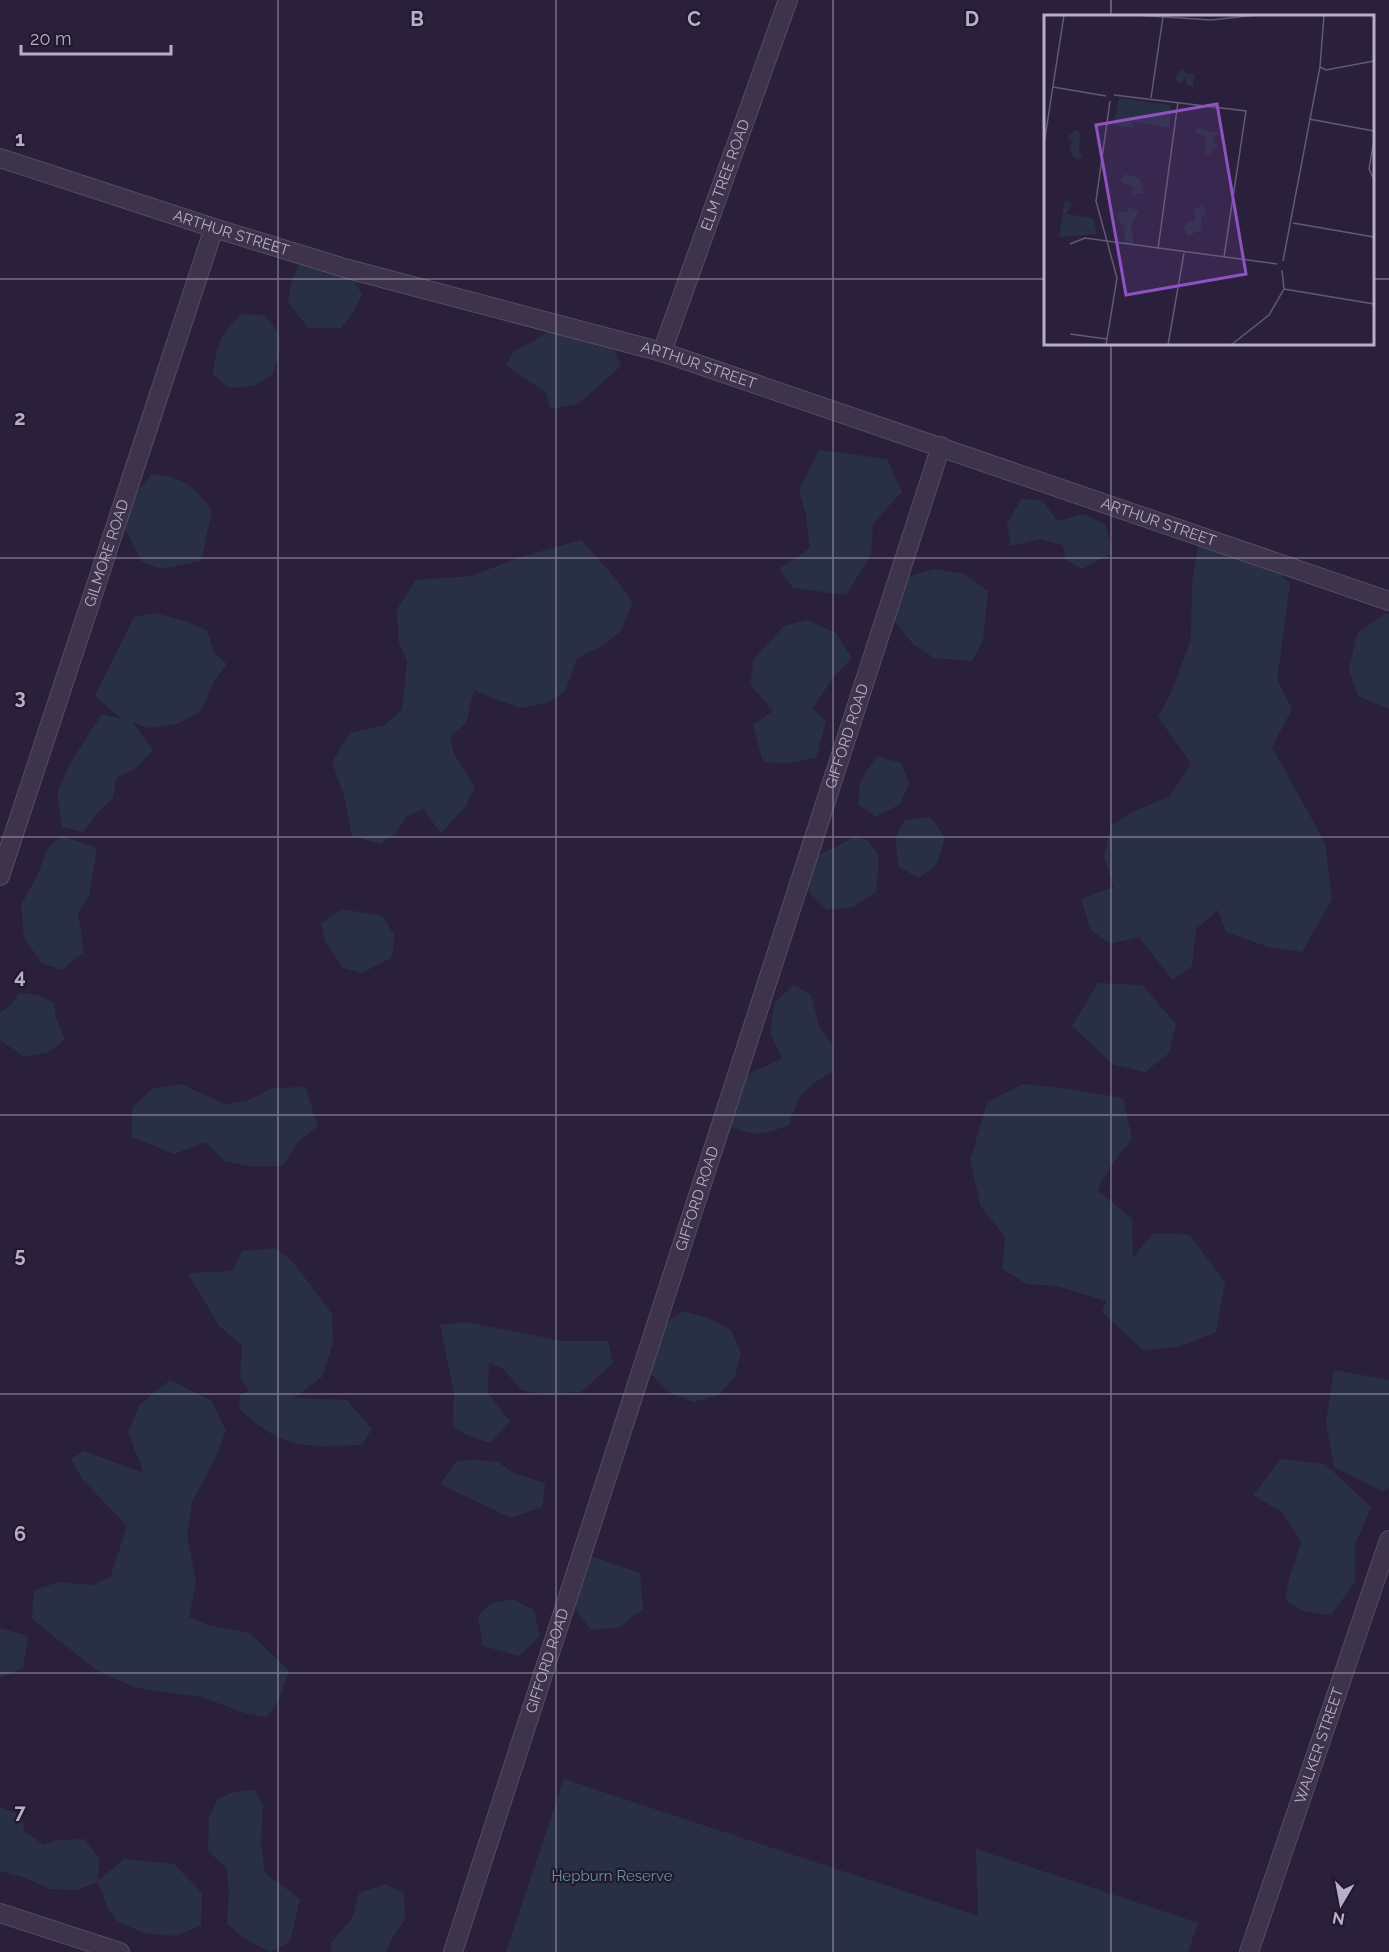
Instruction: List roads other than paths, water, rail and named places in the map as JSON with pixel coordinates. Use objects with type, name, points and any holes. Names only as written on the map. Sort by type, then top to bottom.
[{"type":"street","name":"ELM TREE ROAD","points":[[662,352],[788,0]]},
{"type":"street","name":"ARTHUR STREET","points":[[0,158],[214,228],[348,268],[662,352],[1389,601]]},
{"type":"street","name":"GILMORE ROAD","points":[[0,876],[214,228]]},
{"type":"street","name":"GIFFORD ROAD","points":[[453,1952],[941,446]]},
{"type":"street","name":"WALKER STREET","points":[[1249,1952],[1389,1540]]},
{"type":"street","points":[[0,1913],[120,1952]]},
{"type":"park label","name":"Hepburn Reserve","points":[[612,1876]]}]
